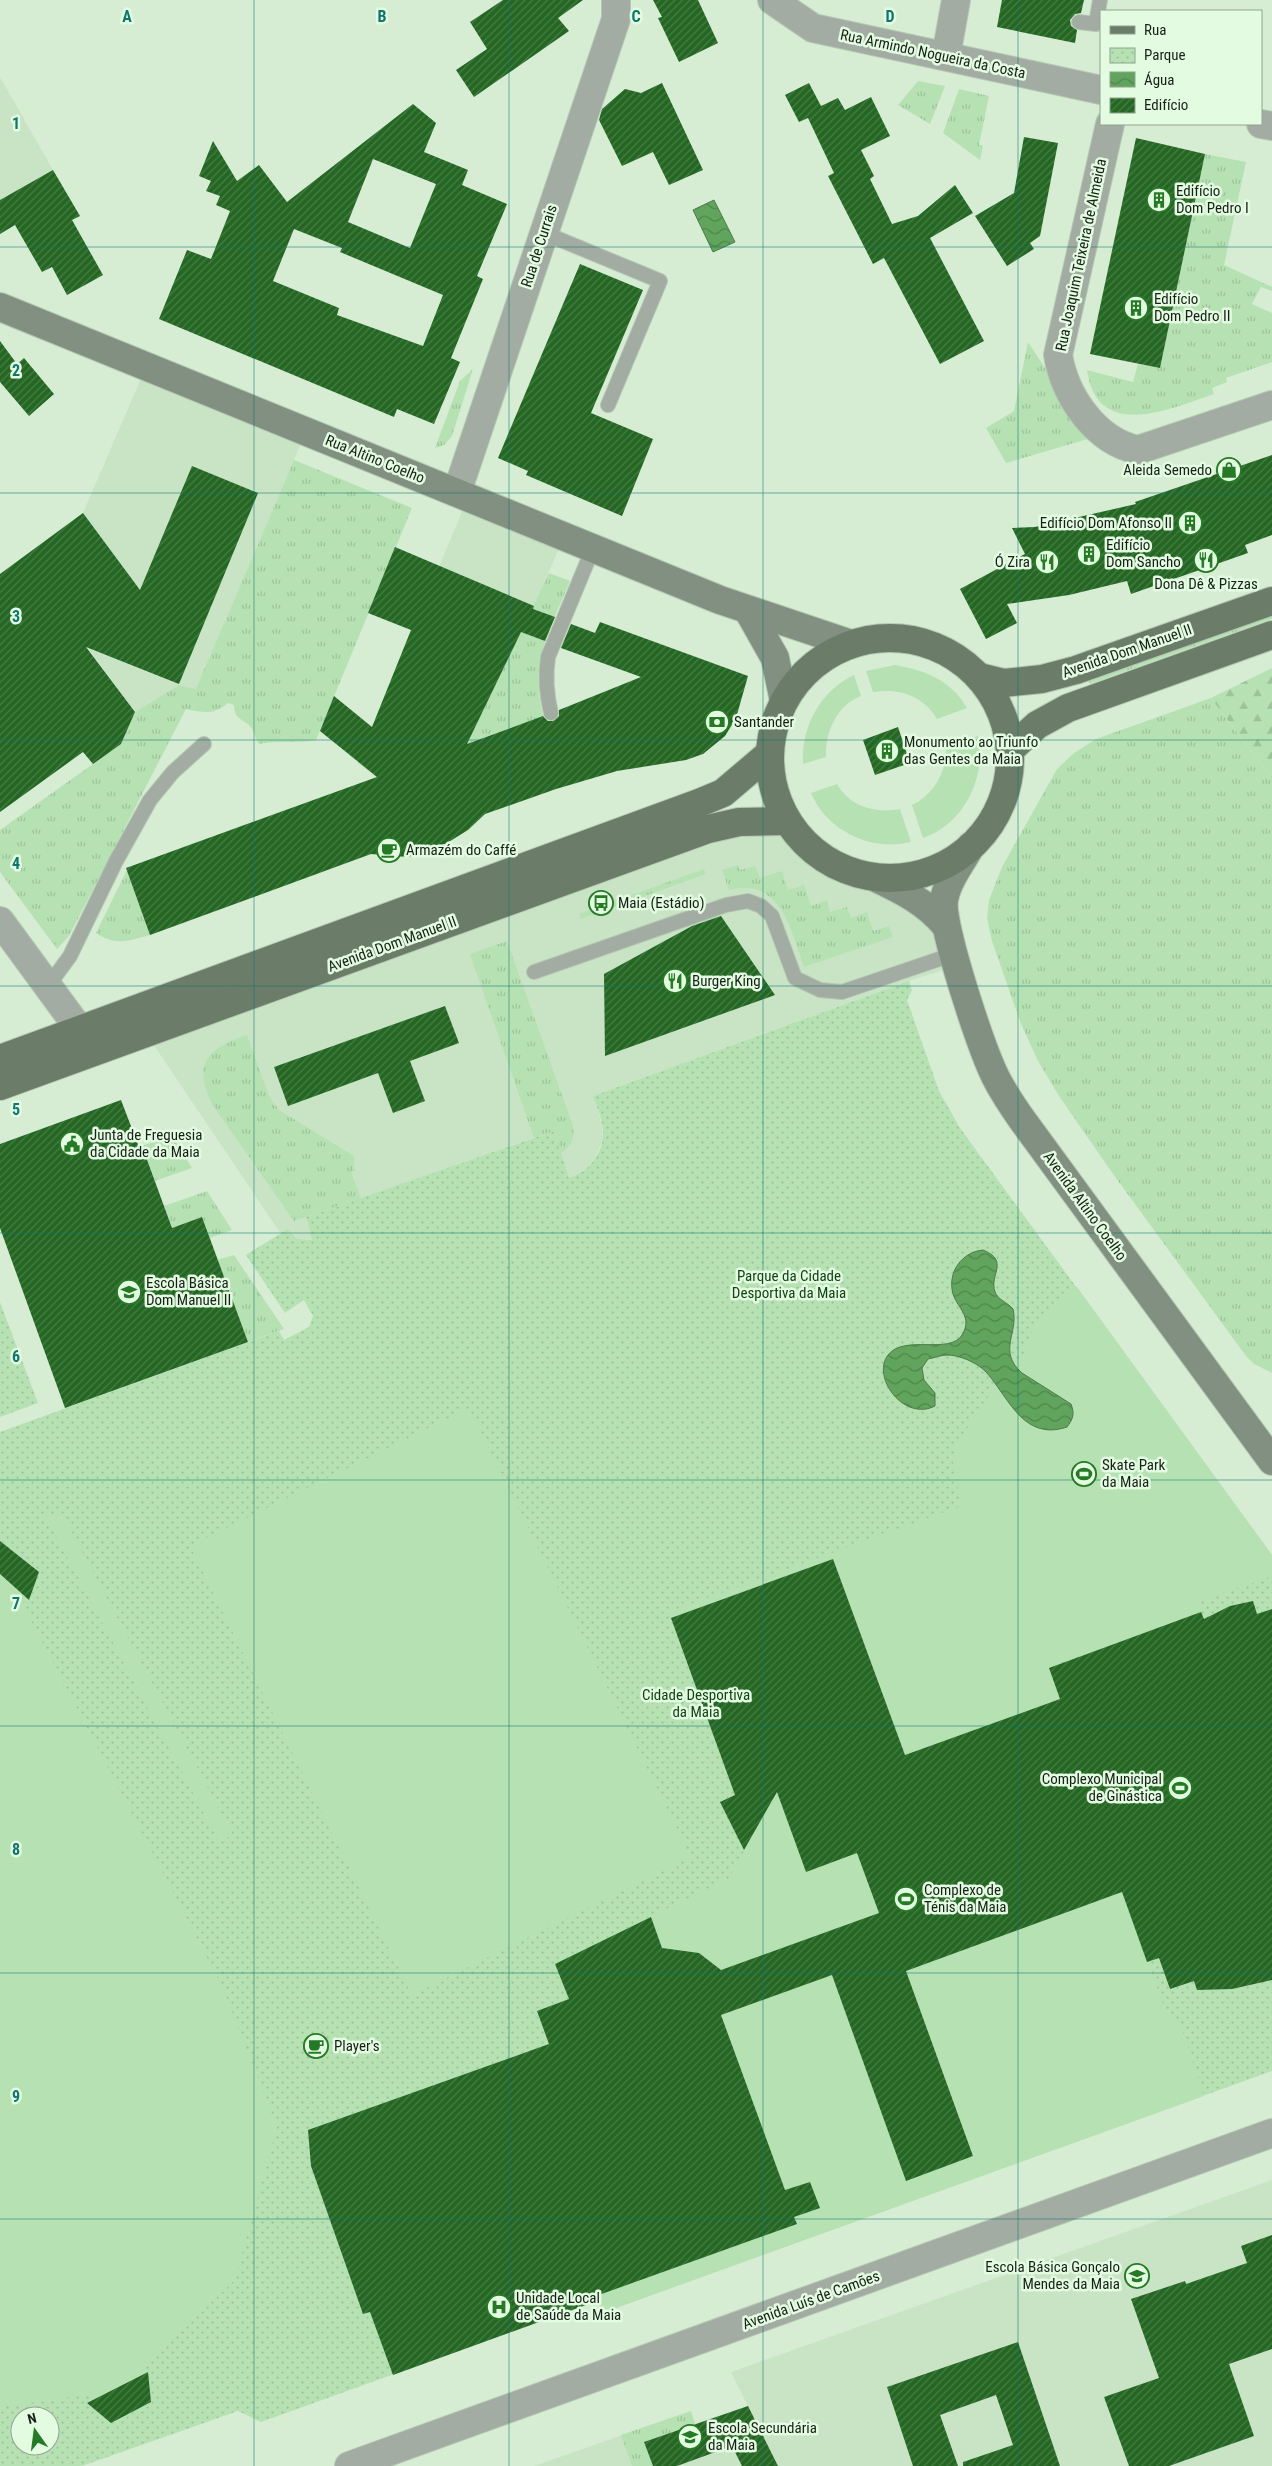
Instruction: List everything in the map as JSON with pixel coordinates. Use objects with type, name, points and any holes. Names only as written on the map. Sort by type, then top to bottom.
[{"type":"main road","name":"Rua Altino Coelho","points":[[0,307],[749,612],[851,644]]},
{"type":"main road","name":"Avenida Dom Manuel II","points":[[980,677],[1004,683],[1023,682],[1059,674],[1272,601]]},
{"type":"main road","points":[[749,612],[775,658],[784,701]]},
{"type":"main road","points":[[1011,749],[1037,725],[1068,708],[1272,635]]},
{"type":"main road","points":[[886,638],[920,641],[953,655],[980,677],[1001,710],[1011,749],[1009,780],[999,810],[982,837],[959,858],[930,872],[904,878],[876,878],[850,872],[825,860],[804,842],[787,821],[773,789],[769,754],[774,726],[784,701],[800,678],[820,660],[851,644],[886,638]]},
{"type":"main road","name":"Avenida Dom Manuel II","points":[[0,1059],[699,804],[723,793],[769,754]]},
{"type":"main road","name":"Avenida Dom Manuel II","points":[[0,1086],[708,829],[739,822],[787,821]]},
{"type":"main road","name":"Avenida Altino Coelho","points":[[971,846],[949,884],[944,901],[946,926],[987,1058],[1008,1099],[1272,1461]]},
{"type":"main road","name":"Avenida Altino Coelho","points":[[876,878],[912,895],[928,906],[946,926]]},
{"type":"street","name":"Rua de Currais","points":[[457,492],[616,19],[616,0]]},
{"type":"street","name":"Rua Armindo Nogueira da Costa","points":[[772,0],[813,28],[1100,90]]},
{"type":"street","points":[[946,56],[956,0]]},
{"type":"street","name":"Rua Joaquim Teixeira de Almeida","points":[[1110,125],[1058,355],[1060,369],[1071,393],[1089,420],[1099,430],[1125,447],[1138,450],[1272,406]]},
{"type":"street","points":[[0,921],[80,1030],[142,1034]]},
{"type":"street","name":"Avenida Luís de Camões","points":[[349,2466],[1272,2133]]},
{"type":"lane","points":[[1079,22],[1096,24],[1100,0]]},
{"type":"lane","points":[[544,233],[660,281],[608,406]]},
{"type":"lane","points":[[551,712],[546,695],[545,675],[548,657],[593,548]]},
{"type":"lane","points":[[48,986],[70,956],[116,861],[150,800],[173,772],[204,744]]},
{"type":"lane","points":[[534,972],[726,905],[748,901],[761,906],[772,916],[795,978],[820,990],[842,992],[954,954]]},
{"type":"shaded area","points":[[0,77],[53,170],[0,200]]},
{"type":"shaded area","points":[[145,369],[305,434],[196,690],[179,685],[135,712],[64,616],[0,663],[0,574],[83,513]]},
{"type":"shaded area","points":[[467,500],[563,539],[534,606],[467,744],[376,777],[357,763]]},
{"type":"shaded area","points":[[783,825],[800,846],[816,860],[847,876],[874,881],[921,906],[956,966],[909,981],[593,1096],[602,1124],[603,1139],[595,1159],[583,1172],[576,1176],[569,1178],[553,1131],[306,1218],[312,1240],[297,1239],[288,1229],[281,1234],[147,1035],[674,845]]},
{"type":"shaded area","name":"Escola Básica Gonçalo Mendes da Maia","points":[[1272,2180],[1272,2466],[534,2466],[691,2411],[695,2424],[748,2406],[731,2372]]},
{"type":"green space","points":[[918,81],[945,86],[930,124],[898,105]]},
{"type":"green space","points":[[959,89],[989,96],[979,145],[983,146],[980,160],[943,133]]},
{"type":"green space","points":[[1205,154],[1246,162],[1224,265],[1272,287],[1272,291],[1261,287],[1252,304],[1272,313],[1272,362],[1226,378],[1227,382],[1212,388],[1214,394],[1177,407],[1138,415],[1120,413],[1105,406],[1094,392],[1087,370],[1133,382],[1138,364],[1160,368]]},
{"type":"green space","points":[[1028,342],[1091,438],[1006,463],[986,428],[1014,411]]},
{"type":"green space","points":[[473,369],[452,436],[444,445],[435,448],[460,381]]},
{"type":"green space","points":[[294,460],[412,508],[316,740],[259,744],[250,726],[235,713],[234,705],[228,703],[218,710],[208,712],[186,709],[69,936],[57,949],[0,872],[0,830],[121,744],[135,712],[179,685],[196,689]]},
{"type":"green space","points":[[549,573],[570,581],[549,631],[540,662],[538,679],[543,716],[467,744]]},
{"type":"green space","points":[[1272,611],[1272,619],[1090,684],[1087,676]]},
{"type":"green space","points":[[895,665],[927,673],[945,683],[961,698],[967,708],[937,719],[925,704],[909,695],[892,691],[873,692],[866,671]]},
{"type":"green space","points":[[1272,668],[1272,778],[1211,698]]},
{"type":"green space","points":[[854,675],[861,696],[845,706],[834,721],[828,738],[826,757],[803,764],[805,737],[815,712],[831,690]]},
{"type":"green space","points":[[1211,698],[1272,778],[1272,1373],[1254,1364],[1246,1356],[1113,1174],[1059,1096],[1038,1061],[1021,1024],[992,941],[987,918],[989,900],[1002,867],[1057,769],[1074,753],[1096,739]]},
{"type":"green space","points":[[978,736],[979,767],[969,797],[950,822],[938,831],[923,838],[912,805],[927,795],[938,781],[944,765],[946,747]]},
{"type":"green space","points":[[837,784],[849,798],[864,807],[882,810],[900,809],[911,842],[881,844],[852,836],[839,828],[818,806],[811,793]]},
{"type":"green space","points":[[738,865],[740,870],[755,866],[760,878],[782,871],[788,890],[804,885],[811,906],[827,900],[830,912],[847,907],[851,918],[867,912],[873,931],[889,926],[893,937],[804,967],[788,923],[772,899],[761,891],[747,888],[729,890],[722,870]]},
{"type":"green space","points":[[704,869],[706,874],[581,919],[579,914]]},
{"type":"green space","points":[[127,870],[150,935],[122,941],[110,940],[96,933]]},
{"type":"green space","points":[[507,941],[573,1126],[572,1142],[561,1153],[554,1131],[534,1138],[470,954]]},
{"type":"green space","name":"Cidade Desportiva da Maia","points":[[909,981],[912,990],[907,1000],[939,1091],[960,1128],[1272,1555],[1272,2071],[602,2313],[597,2301],[261,2422],[238,2411],[82,2466],[0,2466],[0,1432],[279,1331],[284,1340],[309,1327],[313,1316],[304,1300],[285,1313],[246,1255],[288,1229],[297,1239],[312,1240],[306,1217],[554,1131],[569,1178],[589,1166],[598,1153],[603,1138],[599,1113],[593,1096]]},
{"type":"green space","points":[[247,1035],[269,1096],[279,1110],[354,1156],[354,1171],[351,1172],[361,1198],[294,1221],[212,1104],[206,1090],[204,1078],[204,1068],[207,1059],[222,1046]]},
{"type":"green space","points":[[172,1135],[192,1168],[155,1181],[142,1146]]},
{"type":"green space","points":[[207,1191],[232,1230],[210,1238],[202,1217],[172,1228],[164,1206]]},
{"type":"green space","points":[[234,1255],[284,1329],[248,1342],[217,1260]]},
{"type":"green space","name":"Complexo de Ténis da Maia","points":[[1077,1287],[1272,1555],[1272,1576],[1198,1602],[1201,1612],[1049,1667],[1129,1910],[1168,2017],[1179,2020],[1204,2096],[602,2313],[511,2057],[549,2044],[537,2011],[568,1999],[555,1964],[729,1878],[757,1828],[728,1776],[669,1612],[961,1506],[952,1458],[958,1442],[995,1387],[1024,1354],[1031,1334],[1043,1315],[1067,1291]]},
{"type":"green space","points":[[0,1302],[38,1403],[0,1417]]},
{"type":"green space","points":[[469,1408],[691,1857],[412,1995],[190,1546]]},
{"type":"green space","points":[[60,1510],[233,1835],[219,1842],[46,1517]]},
{"type":"green space","points":[[0,1542],[39,1572],[30,1596],[24,1598],[23,1605],[222,1986],[277,2127],[235,2280],[144,2367],[145,2374],[93,2400],[87,2395],[0,2407]]},
{"type":"green space","points":[[691,2411],[695,2424],[645,2442],[653,2466],[632,2466],[621,2435]]},
{"type":"water","points":[[714,200],[735,242],[713,252],[693,210]]},
{"type":"water","points":[[983,1250],[991,1254],[997,1263],[994,1279],[996,1295],[1013,1309],[1014,1318],[1010,1342],[1011,1357],[1022,1373],[1071,1404],[1073,1416],[1067,1427],[1052,1430],[1038,1428],[1027,1422],[1018,1414],[985,1371],[972,1362],[957,1356],[945,1355],[928,1359],[922,1368],[924,1380],[935,1393],[935,1406],[923,1409],[912,1408],[902,1403],[887,1385],[884,1364],[888,1355],[895,1349],[915,1345],[948,1344],[956,1341],[962,1335],[966,1323],[964,1313],[953,1294],[952,1278],[958,1264],[963,1259]]},
{"type":"building","points":[[503,0],[583,0],[558,18],[569,31],[474,97],[456,70],[487,49],[470,22]]},
{"type":"building","points":[[653,0],[698,0],[718,43],[679,62],[658,18],[662,17]]},
{"type":"building","points":[[1002,0],[1084,0],[1081,13],[1075,14],[1070,20],[1071,26],[1077,30],[1075,43],[997,27]]},
{"type":"building","points":[[662,83],[703,170],[669,185],[653,152],[622,166],[599,120],[602,109],[625,89],[641,93]]},
{"type":"building","points":[[809,83],[821,106],[838,98],[845,110],[871,97],[890,136],[861,150],[874,176],[870,179],[892,224],[918,216],[955,185],[973,213],[930,238],[984,341],[940,364],[884,258],[873,264],[828,176],[834,173],[808,118],[799,122],[785,95]]},
{"type":"building","points":[[413,104],[436,123],[424,152],[468,170],[462,185],[507,204],[477,276],[483,279],[451,358],[460,362],[434,424],[397,409],[394,417],[159,319],[187,250],[211,259],[230,211],[216,205],[220,196],[206,191],[211,181],[199,176],[213,141],[237,181],[259,165],[287,202]],"holes":[[[373,159],[436,184],[410,248],[348,222]],[[294,229],[342,248],[340,252],[443,295],[423,346],[337,315],[339,308],[273,281]]]},
{"type":"building","points":[[1024,137],[1058,143],[1040,236],[1030,243],[1034,249],[1007,266],[975,216],[1014,193]]},
{"type":"building","points":[[1136,138],[1205,154],[1160,368],[1090,354]]},
{"type":"building","points":[[53,170],[80,216],[72,220],[103,275],[67,295],[52,267],[42,272],[15,225],[0,234],[0,200]]},
{"type":"building","points":[[580,264],[643,290],[591,413],[653,439],[622,516],[526,475],[528,471],[498,458]]},
{"type":"building","points":[[0,341],[17,364],[24,358],[54,394],[29,416],[0,382]]},
{"type":"building","points":[[1272,455],[1272,535],[1245,545],[1248,553],[1131,594],[1127,581],[1069,595],[1007,604],[1017,623],[986,639],[960,589],[1025,554],[1012,528],[1035,527],[1136,504],[1135,502]]},
{"type":"building","points":[[192,466],[258,493],[179,684],[86,647],[135,712],[121,744],[93,764],[83,752],[0,812],[0,574],[83,513],[140,590]]},
{"type":"building","points":[[395,547],[534,606],[533,609],[555,617],[545,641],[521,632],[467,744],[543,716],[548,721],[553,721],[559,716],[559,710],[641,677],[561,648],[571,624],[595,633],[600,622],[748,676],[736,718],[725,736],[703,754],[686,760],[617,771],[556,789],[485,814],[468,830],[447,843],[426,852],[408,857],[371,854],[150,935],[126,868],[377,777],[320,731],[334,696],[372,727],[411,630],[368,613]]},
{"type":"building","name":"Monumento ao Triunfo das Gentes da Maia","points":[[898,727],[910,763],[875,775],[863,740]]},
{"type":"building","points":[[721,916],[775,995],[605,1056],[604,974],[692,926]]},
{"type":"building","points":[[445,1006],[459,1043],[410,1061],[425,1101],[393,1113],[378,1073],[288,1106],[274,1067]]},
{"type":"building","name":"Escola Básica Dom Manuel II","points":[[121,1100],[139,1147],[142,1146],[172,1228],[202,1217],[248,1342],[65,1408],[0,1228],[0,1144]]},
{"type":"building","points":[[0,1541],[39,1572],[29,1600],[0,1574]]},
{"type":"building","points":[[833,1559],[905,1755],[1060,1699],[1049,1668],[1201,1612],[1204,1619],[1230,1606],[1253,1601],[1257,1614],[1272,1609],[1272,1980],[1232,1989],[1197,1990],[1194,1981],[1170,1989],[1159,1958],[1147,1962],[1122,1892],[906,1971],[973,2156],[906,2181],[832,1975],[721,2015],[785,2190],[810,2182],[820,2208],[794,2217],[797,2224],[596,2296],[597,2301],[393,2375],[370,2312],[363,2314],[311,2166],[308,2130],[549,2044],[537,2011],[569,1999],[555,1964],[651,1917],[662,1948],[699,1953],[721,1970],[879,1913],[857,1853],[806,1872],[777,1792],[744,1850],[720,1802],[735,1795],[671,1618]]},
{"type":"building","points":[[1272,2235],[1272,2349],[1229,2364],[1254,2436],[1169,2466],[1129,2466],[1104,2397],[1159,2378],[1131,2299],[1185,2281],[1186,2284],[1247,2263],[1241,2246]]},
{"type":"building","points":[[1018,2342],[1060,2466],[963,2466],[963,2462],[1013,2445],[996,2395],[940,2415],[958,2466],[913,2466],[887,2387]]},
{"type":"building","points":[[148,2372],[151,2402],[111,2423],[87,2403]]},
{"type":"building","points":[[748,2406],[778,2466],[742,2466],[732,2446],[677,2466],[653,2466],[644,2442]]},
{"type":"place","name":"Edifício Dom Pedro I","points":[[1159,200]]},
{"type":"place","name":"Edifício Dom Pedro II","points":[[1136,308]]},
{"type":"place","name":"Aleida Semedo","points":[[1229,470]]},
{"type":"place","name":"Edifício Dom Afonso II","points":[[1190,523]]},
{"type":"place","name":"Edifício Dom Sancho","points":[[1089,554]]},
{"type":"place","name":"Dona Dê & Pizzas","points":[[1206,560]]},
{"type":"place","name":"Ó Zira","points":[[1047,562]]},
{"type":"place","name":"Santander","points":[[717,722]]},
{"type":"place","name":"Monumento ao Triunfo das Gentes da Maia","points":[[887,751]]},
{"type":"place","name":"Armazém do Caffé","points":[[389,850]]},
{"type":"place","name":"Maia (Estádio)","points":[[601,903]]},
{"type":"place","name":"Burger King","points":[[675,981]]},
{"type":"place","name":"Junta de Freguesia da Cidade da Maia","points":[[72,1144]]},
{"type":"place","name":"Escola Básica Dom Manuel II","points":[[129,1292]]},
{"type":"place","name":"Skate Park da Maia","points":[[1084,1474]]},
{"type":"place","name":"Complexo Municipal de Ginástica","points":[[1180,1788]]},
{"type":"place","name":"Complexo de Ténis da Maia","points":[[906,1899]]},
{"type":"place","name":"Player's","points":[[316,2046]]},
{"type":"place","name":"Escola Básica Gonçalo Mendes da Maia","points":[[1137,2276]]},
{"type":"place","name":"Unidade Local de Saúde da Maia","points":[[499,2307]]},
{"type":"place","name":"Escola Secundária da Maia","points":[[690,2437]]},
{"type":"park label","name":"Parque da Cidade Desportiva da Maia","points":[[789,1284]]}]
